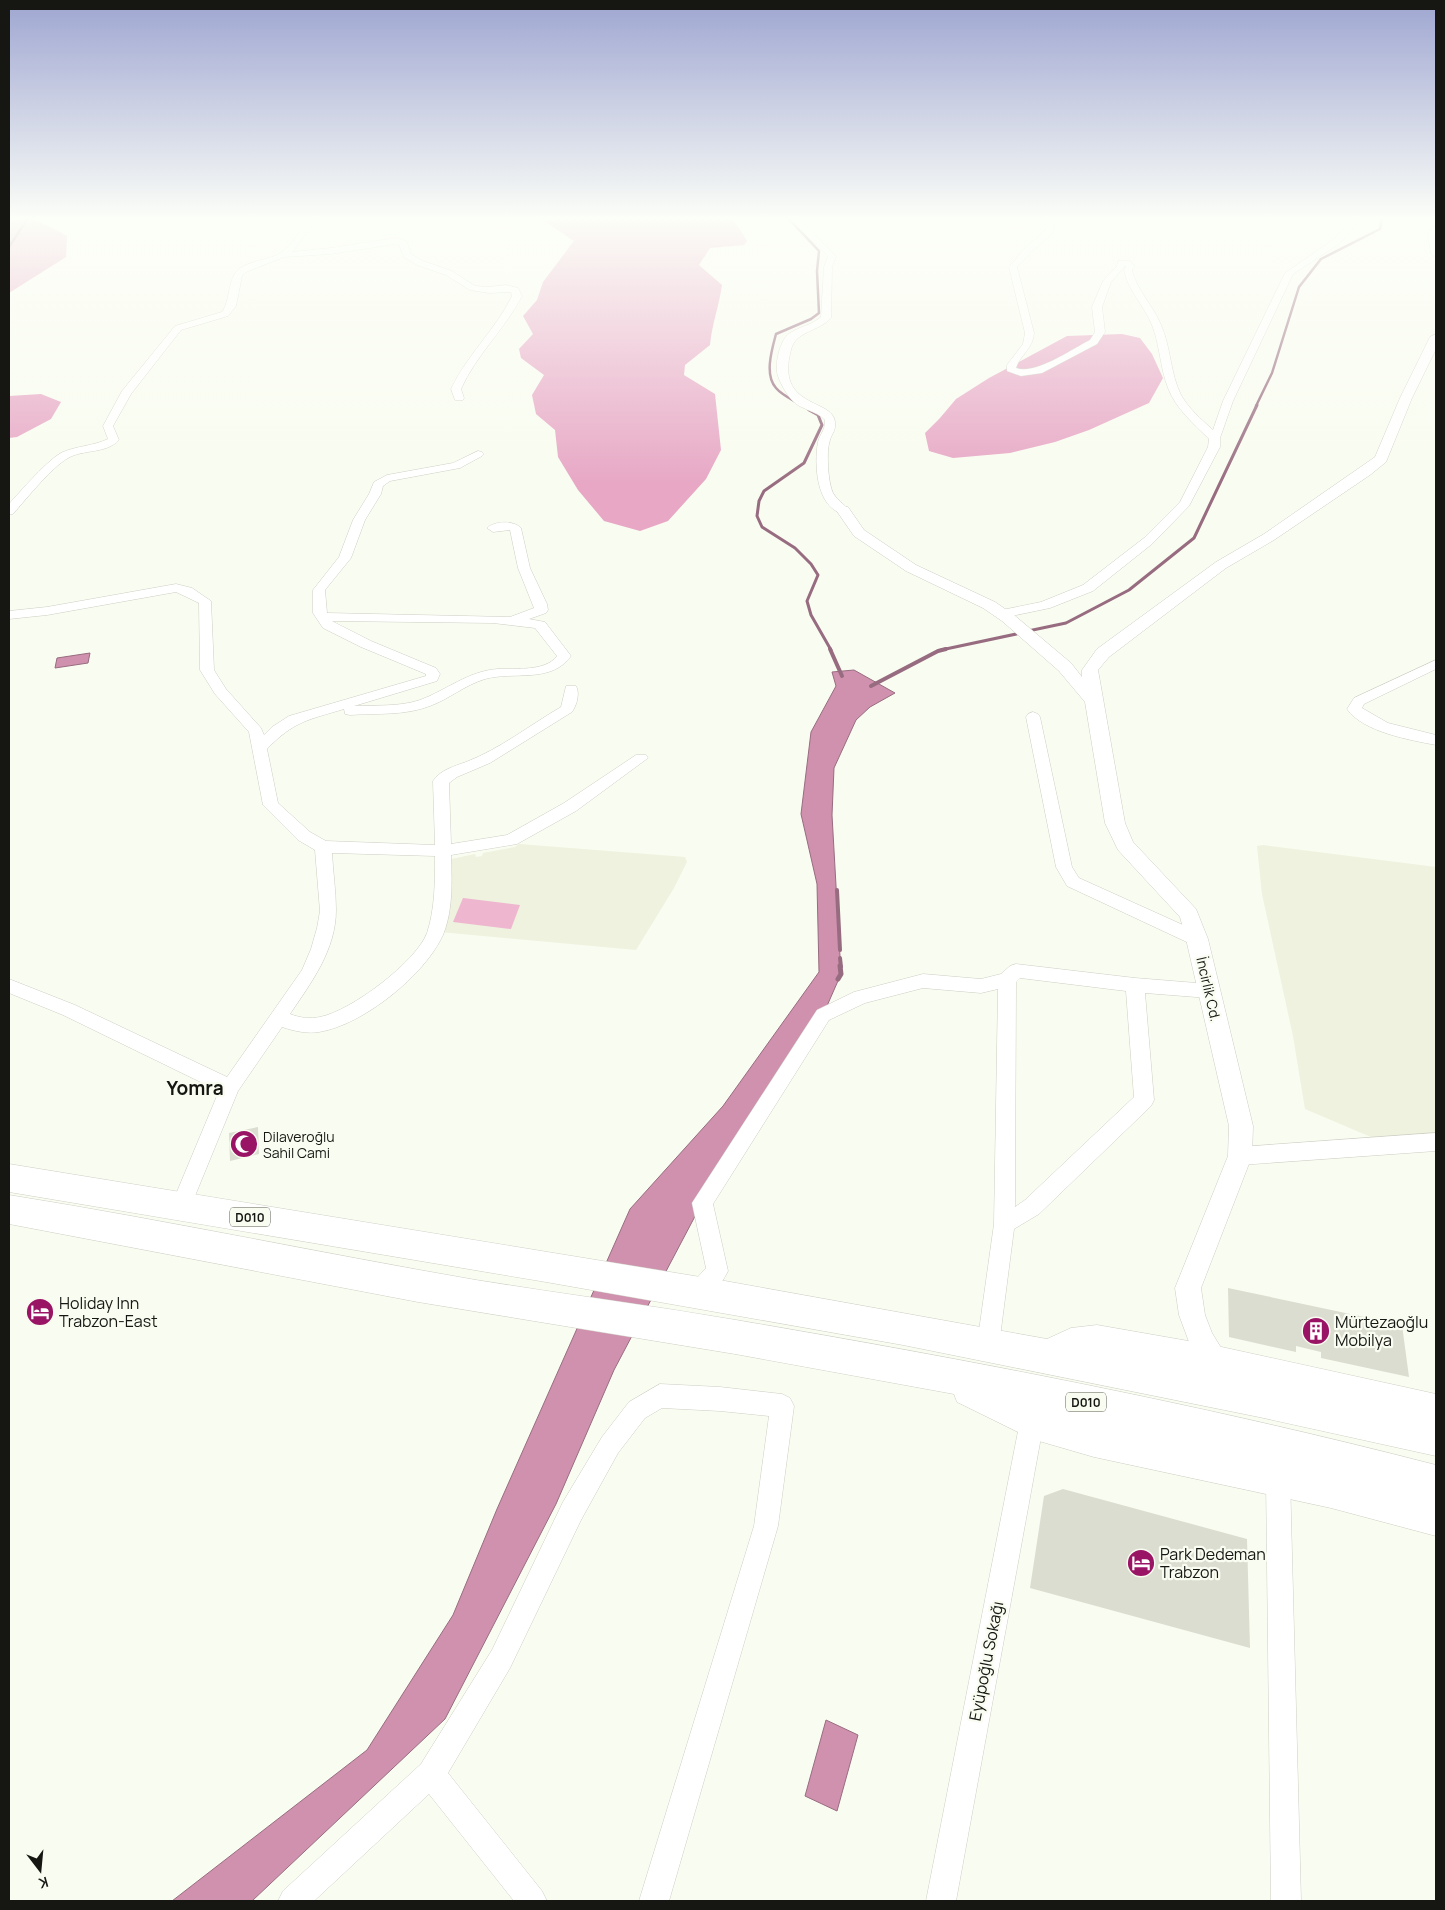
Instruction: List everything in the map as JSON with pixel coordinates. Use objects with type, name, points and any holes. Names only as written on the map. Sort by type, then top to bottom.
[{"type":"highway","name":"D010","points":[[9,1178],[733,1297],[988,1345]]},
{"type":"highway","name":"D010","points":[[9,1209],[477,1296],[733,1337],[1108,1406],[1273,1442],[1436,1484]]},
{"type":"highway","points":[[1047,1357],[1071,1344],[1097,1342],[1217,1364],[1436,1412]]},
{"type":"highway","points":[[988,1345],[1284,1403],[1436,1438]]},
{"type":"highway","points":[[937,1374],[1032,1421],[1094,1438],[1331,1489],[1436,1517]]},
{"type":"street","points":[[9,510],[38,479],[65,455],[99,447],[114,440],[108,426],[111,418],[126,392],[178,328],[225,314],[230,307]]},
{"type":"street","points":[[460,398],[456,389],[462,376],[511,307]]},
{"type":"street","points":[[826,307],[826,318],[815,327],[793,335],[788,341],[782,364],[783,376],[788,388],[796,399],[823,412],[830,420],[830,431],[824,441],[822,483],[830,497],[843,510],[859,533],[910,568],[989,605],[1005,616],[1065,667],[1094,701]]},
{"type":"street","points":[[1023,307],[1030,332],[1026,350],[1012,365],[1011,369],[1021,373],[1038,371],[1094,342],[1100,332],[1097,307]]},
{"type":"street","points":[[1147,307],[1153,315],[1160,333],[1173,388],[1189,412],[1215,438]]},
{"type":"street","points":[[1005,616],[1045,605],[1088,588],[1148,541],[1184,504],[1214,447],[1215,438],[1228,401],[1273,307]]},
{"type":"street","name":"İncirlik Cd.","points":[[1217,1364],[1202,1340],[1192,1315],[1188,1288],[1240,1156],[1241,1126],[1197,939],[1189,914],[1125,845],[1115,823],[1090,670],[1103,653],[1221,565],[1277,532],[1366,472],[1381,459],[1406,398],[1436,337]]},
{"type":"street","points":[[260,749],[284,724],[294,719],[432,678],[431,671],[366,644],[328,625],[319,605],[319,590],[345,558],[359,520],[375,494],[378,484],[387,478],[456,466],[478,454]]},
{"type":"street","points":[[493,528],[510,526],[515,528],[520,539],[524,568],[541,610],[510,620]]},
{"type":"street","points":[[9,615],[47,611],[176,588],[187,591],[205,601],[207,670],[220,691],[256,731],[271,805],[304,836],[323,847],[442,851],[511,840],[570,807],[642,758]]},
{"type":"street","points":[[270,739],[327,716],[352,711],[414,707],[480,676],[551,668],[562,662],[564,656],[540,625],[510,620],[323,617]]},
{"type":"street","points":[[1436,664],[1359,701],[1354,709],[1366,720],[1379,726],[1436,740]]},
{"type":"street","points":[[278,1017],[294,1025],[308,1027],[327,1023],[350,1013],[385,992],[403,976],[425,951],[439,920],[442,851],[441,781],[452,773],[485,760],[567,709],[571,689]]},
{"type":"street","points":[[1033,717],[1064,867],[1072,882],[1197,939]]},
{"type":"street","points":[[181,1206],[230,1087],[309,973],[326,928],[328,911],[323,847]]},
{"type":"street","points":[[690,1290],[702,1288],[717,1271],[702,1203],[824,1015],[860,997],[923,981],[981,986],[1007,980],[1016,971],[1134,986],[1209,991]]},
{"type":"street","points":[[988,1345],[1004,1224],[1007,980]]},
{"type":"street","points":[[9,986],[69,1010],[230,1087]]},
{"type":"street","points":[[1004,1224],[1032,1208],[1144,1100],[1134,986]]},
{"type":"street","points":[[1240,1156],[1436,1142]]},
{"type":"street","points":[[293,1901],[430,1774],[501,1659],[572,1512],[610,1444],[637,1410],[660,1396],[720,1399],[782,1406],[766,1526],[654,1901]]},
{"type":"street","name":"Eyüpoğlu Sokağı","points":[[941,1901],[1032,1421]]},
{"type":"street","points":[[1278,1477],[1286,1901]]},
{"type":"street","points":[[430,1774],[532,1901]]},
{"type":"shaded area","points":[[531,307],[717,307],[710,345],[685,365],[684,375],[715,394],[721,450],[706,479],[668,521],[640,531],[604,521],[578,490],[558,457],[555,430],[536,414],[532,395],[544,375],[521,358],[519,349],[533,334],[523,316]]},
{"type":"shaded area","points":[[1122,334],[1140,338],[1152,354],[1163,378],[1149,403],[1089,430],[1055,442],[1010,453],[953,458],[929,451],[925,433],[956,399],[989,378],[1067,336]]},
{"type":"shaded area","points":[[41,394],[61,402],[51,419],[17,437],[9,438],[9,396]]},
{"type":"shaded area","points":[[90,653],[88,663],[55,668],[57,658]]},
{"type":"shaded area","points":[[854,670],[895,693],[870,707],[856,720],[834,768],[832,815],[841,974],[823,1015],[702,1203],[614,1370],[556,1504],[445,1719],[252,1901],[172,1901],[367,1750],[453,1615],[497,1509],[630,1209],[723,1106],[819,972],[817,884],[801,814],[811,732],[836,686],[832,672]]},
{"type":"shaded area","points":[[519,844],[685,857],[687,862],[674,888],[636,950],[440,932],[447,860],[475,854],[476,857],[482,856],[483,853],[515,847]]},
{"type":"shaded area","points":[[1263,845],[1436,867],[1436,1137],[1378,1140],[1305,1109],[1293,1036],[1262,894],[1257,846]]},
{"type":"shaded area","points":[[463,898],[520,905],[511,929],[453,922]]},
{"type":"shaded area","points":[[826,1720],[858,1735],[837,1811],[805,1796]]},
{"type":"building","name":"Dilaveroğlu Sahil Cami","points":[[258,1127],[259,1154],[230,1161],[229,1133]]},
{"type":"building","name":"Mürtezaoğlu Mobilya","points":[[1228,1288],[1402,1325],[1409,1377],[1321,1358],[1321,1352],[1296,1346],[1296,1352],[1229,1337]]},
{"type":"building","name":"Park Dedeman Trabzon","points":[[1063,1489],[1247,1539],[1250,1648],[1030,1588],[1044,1496]]},
{"type":"waterway","points":[[796,402],[785,396],[772,383],[770,376],[771,354],[776,334],[811,319],[819,313],[819,307]]},
{"type":"waterway","points":[[1256,406],[1272,373],[1293,307]]},
{"type":"waterway","points":[[1028,631],[1066,623],[1129,590],[1194,538],[1257,405]]},
{"type":"waterway","points":[[809,410],[818,415],[822,425],[804,463],[764,491],[759,501],[757,516],[762,527],[795,548],[811,564],[818,575],[807,601],[811,615],[831,650]]},
{"type":"waterway","points":[[941,650],[1021,633]]},
{"type":"waterway","points":[[830,649],[842,676]]},
{"type":"waterway","points":[[871,686],[938,651],[946,649]]},
{"type":"waterway","points":[[837,890],[840,950]]},
{"type":"waterway","points":[[840,958],[841,967]]},
{"type":"waterway","points":[[838,979],[841,974],[840,966]]},
{"type":"place","name":"Dilaveroğlu Sahil Cami","points":[[244,1144]]},
{"type":"place","name":"Holiday Inn Trabzon-East","points":[[40,1312]]},
{"type":"place","name":"Mürtezaoğlu Mobilya","points":[[1316,1331]]},
{"type":"place","name":"Park Dedeman Trabzon","points":[[1141,1563]]},
{"type":"district","name":"Yomra","points":[[195,1088]]}]
